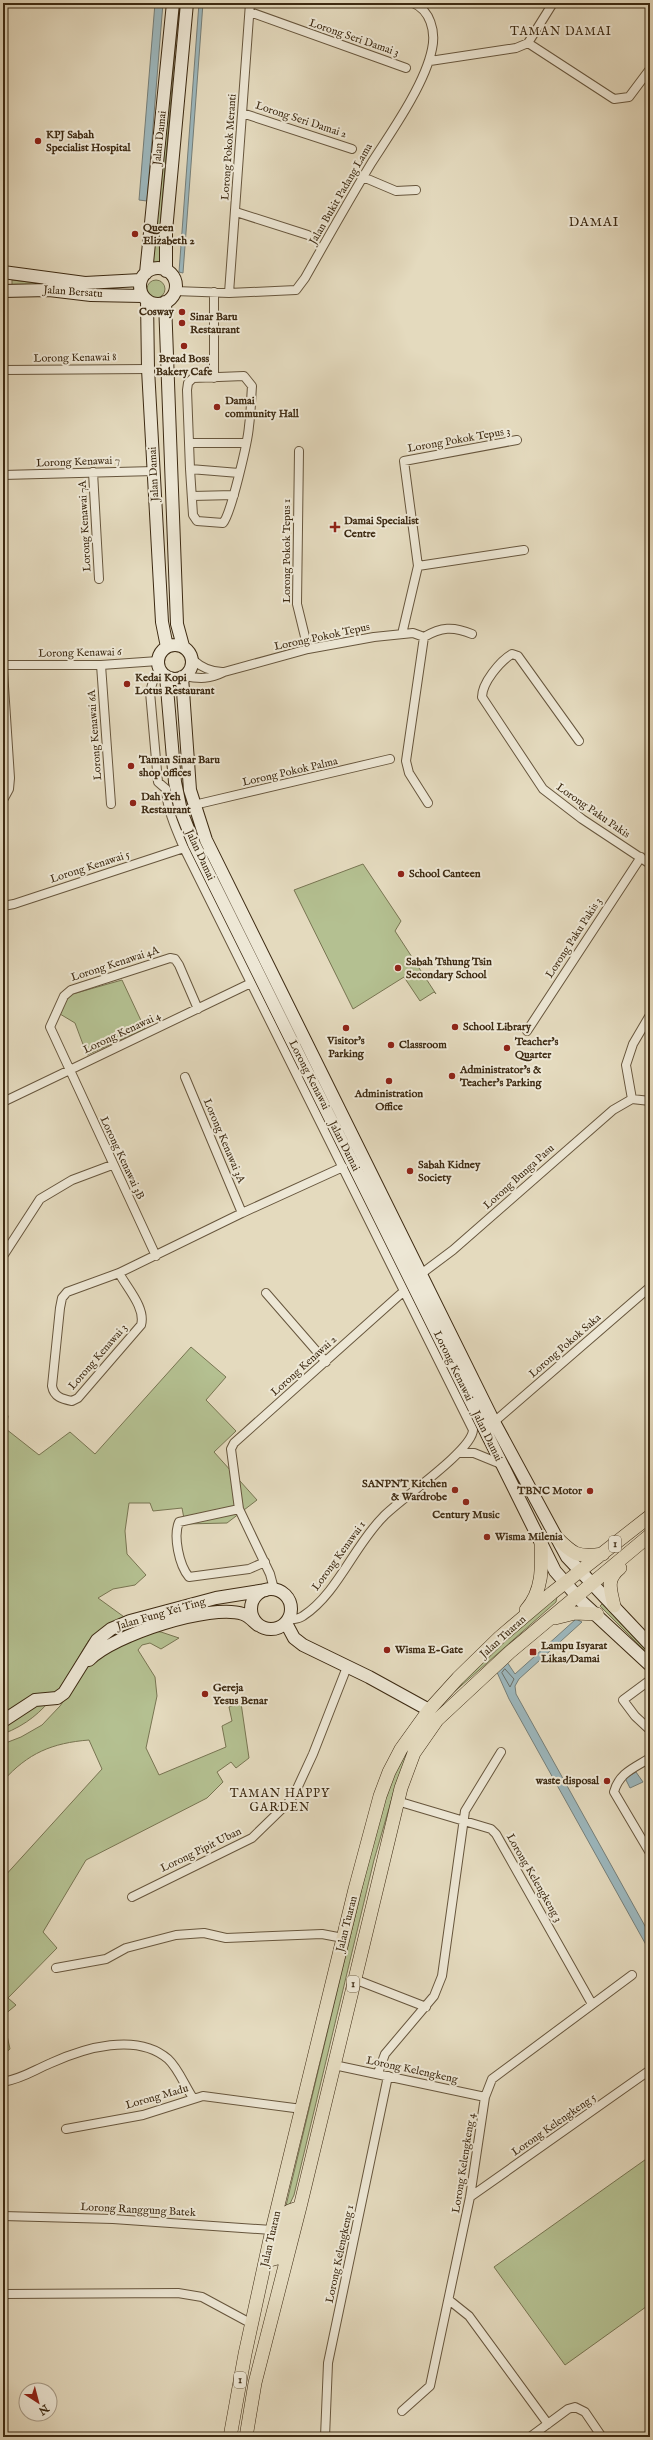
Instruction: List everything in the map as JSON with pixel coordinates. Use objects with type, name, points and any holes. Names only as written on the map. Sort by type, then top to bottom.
[{"type":"main road","name":"Jalan Damai","points":[[144,276],[173,3]]},
{"type":"main road","name":"Jalan Damai","points":[[166,271],[166,231],[187,3]]},
{"type":"main road","points":[[156,269],[166,271],[174,279],[175,291],[165,302],[156,304],[145,298],[140,286],[144,276],[156,269]]},
{"type":"main road","points":[[3,273],[3,285]]},
{"type":"main road","name":"Jalan Bersatu","points":[[3,273],[85,283],[144,276]]},
{"type":"main road","name":"Jalan Bersatu","points":[[3,291],[49,290],[92,295],[145,298]]},
{"type":"main road","name":"Jalan Damai","points":[[145,298],[162,622],[167,647]]},
{"type":"main road","name":"Jalan Damai","points":[[165,302],[178,624],[183,646]]},
{"type":"main road","points":[[175,645],[183,646],[190,652],[193,660],[192,666],[183,677],[173,679],[162,669],[161,653],[167,647],[175,645]]},
{"type":"main road","name":"Jalan Damai","points":[[162,669],[171,785],[194,844],[500,1464],[555,1571],[577,1596],[650,1665]]},
{"type":"main road","name":"Jalan Damai","points":[[183,677],[190,790],[206,840],[494,1422],[567,1557],[591,1585],[614,1606],[650,1645]]},
{"type":"main road","name":"Jalan Tuaran","points":[[230,2437],[272,2230],[344,1938],[380,1796],[401,1749],[429,1710],[458,1678],[500,1637],[565,1583],[580,1573],[650,1516]]},
{"type":"main road","name":"Jalan Tuaran","points":[[246,2437],[255,2383],[300,2207],[397,1801],[414,1753],[437,1720],[510,1652],[650,1535]]},
{"type":"main road","points":[[556,1537],[571,1553],[582,1556],[603,1554]]},
{"type":"main road","points":[[614,1606],[609,1584],[610,1578],[650,1539]]},
{"type":"main road","points":[[500,1637],[531,1604],[536,1595],[543,1576],[541,1543]]},
{"type":"main road","points":[[270,1589],[280,1591],[290,1600],[291,1613],[287,1622],[270,1630],[258,1625],[254,1620],[250,1608],[255,1596],[270,1589]]},
{"type":"main road","name":"Jalan Fung Yei Ting","points":[[3,1721],[35,1700],[57,1698],[64,1693],[97,1640],[111,1629],[216,1598],[270,1589]]},
{"type":"main road","name":"Jalan Fung Yei Ting","points":[[77,1672],[94,1654],[125,1637],[160,1624],[204,1614],[227,1611],[247,1615],[258,1625]]},
{"type":"main road","points":[[544,1625],[564,1614],[596,1614]]},
{"type":"main road","points":[[287,1622],[294,1638],[303,1645],[429,1710],[427,1724],[414,1753]]},
{"type":"main road","points":[[119,1626],[125,1637]]},
{"type":"main road","points":[[267,2253],[270,2260],[277,2258],[289,2211],[300,2207]]},
{"type":"street","name":"Lorong Pokok Meranti","points":[[229,293],[250,3]]},
{"type":"street","name":"Jalan Bukit Padang Lama","points":[[175,291],[229,293],[296,290],[305,278],[363,177],[399,119],[430,61],[433,47],[431,22],[428,14],[421,6],[413,3]]},
{"type":"street","points":[[430,61],[516,48],[528,43],[552,3]]},
{"type":"street","name":"Lorong Seri Damai 3","points":[[250,12],[406,68]]},
{"type":"street","points":[[528,43],[614,99],[629,97],[650,69]]},
{"type":"street","name":"Lorong Seri Damai 2","points":[[242,113],[352,149]]},
{"type":"street","points":[[363,177],[396,191],[416,190]]},
{"type":"street","points":[[236,212],[308,235]]},
{"type":"street","points":[[214,292],[214,378]]},
{"type":"street","name":"Lorong Kenawai 8","points":[[3,370],[148,369]]},
{"type":"street","points":[[244,376],[252,386],[249,427],[245,443],[228,517],[223,523],[197,521],[193,515],[190,469],[188,383],[192,378],[244,376]]},
{"type":"street","name":"Lorong Pokok Tepus 3","points":[[418,566],[404,461],[518,440]]},
{"type":"street","points":[[190,443],[245,443]]},
{"type":"street","name":"Lorong Pokok Tepus 1","points":[[299,451],[297,604],[308,649]]},
{"type":"street","points":[[190,469],[239,472]]},
{"type":"street","name":"Lorong Kenawai 7","points":[[3,476],[154,471]]},
{"type":"street","name":"Lorong Kenawai 7A","points":[[93,472],[99,579]]},
{"type":"street","points":[[192,496],[234,495]]},
{"type":"street","points":[[402,634],[406,609],[418,566],[524,550]]},
{"type":"street","points":[[428,803],[409,773],[406,760],[424,637],[439,628],[445,627],[459,628],[472,634]]},
{"type":"street","name":"Lorong Pokok Tepus","points":[[183,677],[201,679],[308,649],[402,634],[413,633],[424,637]]},
{"type":"street","name":"Lorong Paku Pakis","points":[[579,740],[518,656],[512,654],[506,657],[482,689],[482,697],[543,789],[582,819],[650,864]]},
{"type":"street","name":"Lorong Pokok Tepus","points":[[193,660],[200,666],[210,671],[224,672]]},
{"type":"street","name":"Lorong Kenawai 6","points":[[3,665],[101,665],[162,669]]},
{"type":"street","name":"Lorong Kenawai 6A","points":[[101,665],[111,804]]},
{"type":"street","name":"Lorong Kenawai","points":[[162,669],[153,681],[150,692],[158,782],[171,785],[167,800],[184,848],[473,1430],[460,1453]]},
{"type":"street","points":[[3,671],[10,778],[9,789],[3,800]]},
{"type":"street","name":"Lorong Pokok Palma","points":[[194,804],[390,759]]},
{"type":"street","name":"Lorong Kenawai 5","points":[[3,906],[14,904],[184,848]]},
{"type":"street","name":"Lorong Paku Pakis 3","points":[[527,1031],[641,857]]},
{"type":"street","name":"Lorong Kenawai 4A","points":[[70,1069],[50,1027],[64,996],[71,990],[170,958],[175,959],[179,965],[198,1009]]},
{"type":"street","name":"Lorong Kenawai 4","points":[[3,1102],[251,983]]},
{"type":"street","points":[[650,1015],[633,1044],[626,1065],[632,1099],[650,1101]]},
{"type":"street","name":"Lorong Kenawai 3B","points":[[70,1069],[112,1165],[156,1256]]},
{"type":"street","name":"Lorong Kenawai 3A","points":[[185,1077],[242,1212]]},
{"type":"street","name":"Lorong Bunga Pasu","points":[[421,1274],[453,1250],[613,1110],[632,1099]]},
{"type":"street","points":[[3,1256],[40,1199],[72,1180],[112,1165]]},
{"type":"street","name":"Lorong Kenawai 3","points":[[119,1273],[139,1306],[143,1317],[141,1325],[78,1398],[72,1401],[58,1398],[53,1392],[52,1386],[62,1298],[77,1287],[119,1273],[156,1256],[242,1212],[343,1167]]},
{"type":"street","name":"Lorong Pokok Saka","points":[[494,1422],[650,1287]]},
{"type":"street","name":"Lorong Kenawai 2","points":[[270,1589],[265,1562],[246,1528],[239,1509],[231,1463],[231,1449],[234,1443],[404,1291]]},
{"type":"street","points":[[266,1293],[326,1362]]},
{"type":"street","points":[[460,1453],[474,1452],[500,1464]]},
{"type":"street","name":"Lorong Kenawai 1","points":[[287,1622],[302,1617],[318,1604],[362,1540],[383,1517],[460,1453]]},
{"type":"street","points":[[239,1509],[179,1522],[175,1530],[184,1570],[189,1577],[249,1569],[265,1562]]},
{"type":"street","name":"Lorong Pipit Uban","points":[[132,1897],[252,1838],[288,1803],[295,1793],[313,1754],[347,1667]]},
{"type":"street","points":[[650,1680],[623,1700],[635,1716],[650,1730]]},
{"type":"street","points":[[378,2073],[385,2054],[426,2007],[434,1996],[442,1976],[463,1820],[473,1796],[501,1752]]},
{"type":"street","points":[[650,1758],[624,1773],[617,1783],[614,1792],[650,1853]]},
{"type":"street","name":"Lorong Kelengkeng 3","points":[[397,1801],[491,1829],[496,1834],[592,2004]]},
{"type":"street","points":[[56,1968],[106,1958],[126,1948],[176,1935],[204,1933],[226,1938],[322,1934],[344,1938]]},
{"type":"street","name":"Lorong Kelengkeng 4","points":[[402,2411],[430,2386],[470,2197],[485,2097],[492,2079],[632,1975]]},
{"type":"street","points":[[354,1979],[426,2007]]},
{"type":"street","points":[[3,2082],[21,2079],[51,2063],[82,2052],[121,2045],[141,2045],[154,2050],[169,2060],[193,2098]]},
{"type":"street","name":"Lorong Kelengkeng","points":[[334,2065],[378,2073],[485,2097]]},
{"type":"street","name":"Lorong Kelengkeng 5","points":[[470,2197],[650,2070]]},
{"type":"street","name":"Lorong Kelengkeng 1","points":[[325,2437],[328,2363],[388,2076]]},
{"type":"street","name":"Lorong Madu","points":[[66,2129],[143,2115],[185,2103],[193,2098],[202,2096],[302,2109]]},
{"type":"street","name":"Lorong Ranggung Batek","points":[[3,2216],[106,2219],[272,2230]]},
{"type":"street","points":[[3,2294],[178,2293],[202,2297],[252,2324]]},
{"type":"street","points":[[448,2300],[469,2316],[548,2424]]},
{"type":"street","points":[[530,2437],[568,2409],[575,2406],[585,2412],[602,2437]]},
{"type":"green space","points":[[179,3],[159,243],[161,267],[151,265]]},
{"type":"green space","points":[[12,280],[95,290],[12,286]]},
{"type":"green space","points":[[156,280],[162,283],[165,289],[162,295],[156,298],[150,295],[147,289],[150,283]]},
{"type":"green space","points":[[363,864],[401,921],[395,931],[436,994],[434,992],[420,1001],[404,977],[353,1009],[294,890]]},
{"type":"green space","points":[[122,980],[145,1029],[87,1055],[75,1023],[60,1014],[69,995]]},
{"type":"green space","points":[[191,1347],[226,1377],[206,1400],[236,1431],[214,1452],[257,1500],[227,1523],[185,1524],[182,1508],[153,1511],[150,1503],[129,1503],[125,1531],[127,1554],[146,1575],[135,1585],[113,1589],[98,1598],[127,1619],[97,1632],[89,1640],[63,1683],[44,1707],[33,1717],[3,1734],[3,1409],[8,1416],[6,1429],[39,1455],[70,1432],[95,1454]]},
{"type":"green space","points":[[557,1596],[556,1602],[453,1693],[425,1724],[396,1784],[374,1860],[294,2195],[288,2208],[274,2256],[369,1858],[390,1782],[411,1738],[473,1668]]},
{"type":"green space","points":[[603,1603],[650,1652],[650,1656],[600,1606]]},
{"type":"green space","points":[[147,1630],[161,1632],[179,1638],[161,1649],[150,1643],[142,1645],[138,1650],[155,1677],[157,1696],[146,1748],[159,1775],[226,1747],[222,1726],[232,1721],[229,1707],[241,1703],[249,1758],[236,1768],[231,1762],[217,1772],[223,1782],[207,1798],[86,1860],[43,1932],[57,1948],[8,1998],[16,2005],[3,2016],[3,1878],[102,1769],[89,1740],[76,1741],[52,1747],[31,1757],[12,1771],[3,1781],[3,1744],[21,1737],[42,1725],[60,1706],[97,1653]]},
{"type":"green space","points":[[3,2017],[10,2049],[3,2055]]},
{"type":"green space","points":[[649,2157],[650,2304],[565,2365],[494,2267]]},
{"type":"water","points":[[155,3],[163,3],[147,201],[139,200]]},
{"type":"water","points":[[199,3],[203,3],[183,273],[179,272]]},
{"type":"water","points":[[576,1619],[582,1622],[519,1679],[515,1686],[516,1694],[650,1935],[650,1952],[509,1699],[496,1670],[507,1662],[515,1674]]},
{"type":"water","points":[[636,1772],[643,1782],[630,1788],[625,1778]]},
{"type":"place","name":"KPJ Sabah Specialist Hospital","points":[[38,141]]},
{"type":"place","name":"Queen Elizabeth 2","points":[[135,234]]},
{"type":"place","name":"Cosway","points":[[182,312]]},
{"type":"place","name":"Sinar Baru Restaurant","points":[[182,323]]},
{"type":"place","name":"Bread Boss Bakery Cafe","points":[[184,346]]},
{"type":"place","name":"Damai community Hall","points":[[217,407]]},
{"type":"place","name":"Damai Specialist Centre","points":[[335,527]]},
{"type":"place","name":"Kedai Kopi Lotus Restaurant","points":[[127,684]]},
{"type":"place","name":"Taman Sinar Baru shop offices","points":[[131,766]]},
{"type":"place","name":"Dah Yeh Restaurant","points":[[133,803]]},
{"type":"place","name":"School Canteen","points":[[401,874]]},
{"type":"place","name":"Sabah Tshung Tsin Secondary School","points":[[398,968]]},
{"type":"place","name":"School Library","points":[[455,1027]]},
{"type":"place","name":"Visitor's Parking","points":[[346,1028]]},
{"type":"place","name":"Classroom","points":[[391,1045]]},
{"type":"place","name":"Teacher's Quarter","points":[[507,1048]]},
{"type":"place","name":"Administrator's & Teacher's Parking","points":[[452,1076]]},
{"type":"place","name":"Administration Office","points":[[389,1081]]},
{"type":"place","name":"Sabah Kidney Society","points":[[410,1171]]},
{"type":"place","name":"SANPNT Kitchen & Wardrobe","points":[[455,1490]]},
{"type":"place","name":"TBNC Motor","points":[[590,1491]]},
{"type":"place","name":"Century Music","points":[[466,1502]]},
{"type":"place","name":"Wisma Milenia","points":[[487,1537]]},
{"type":"place","name":"Wisma E-Gate","points":[[387,1650]]},
{"type":"place","name":"Lampu Isyarat Likas/Damai","points":[[533,1652]]},
{"type":"place","name":"Gereja Yesus Benar","points":[[205,1694]]},
{"type":"place","name":"waste disposal","points":[[607,1781]]},
{"type":"district","name":"TAMAN DAMAI","points":[[561,31]]},
{"type":"district","name":"DAMAI","points":[[594,222]]},
{"type":"district","name":"TAMAN HAPPY GARDEN","points":[[280,1800]]}]
